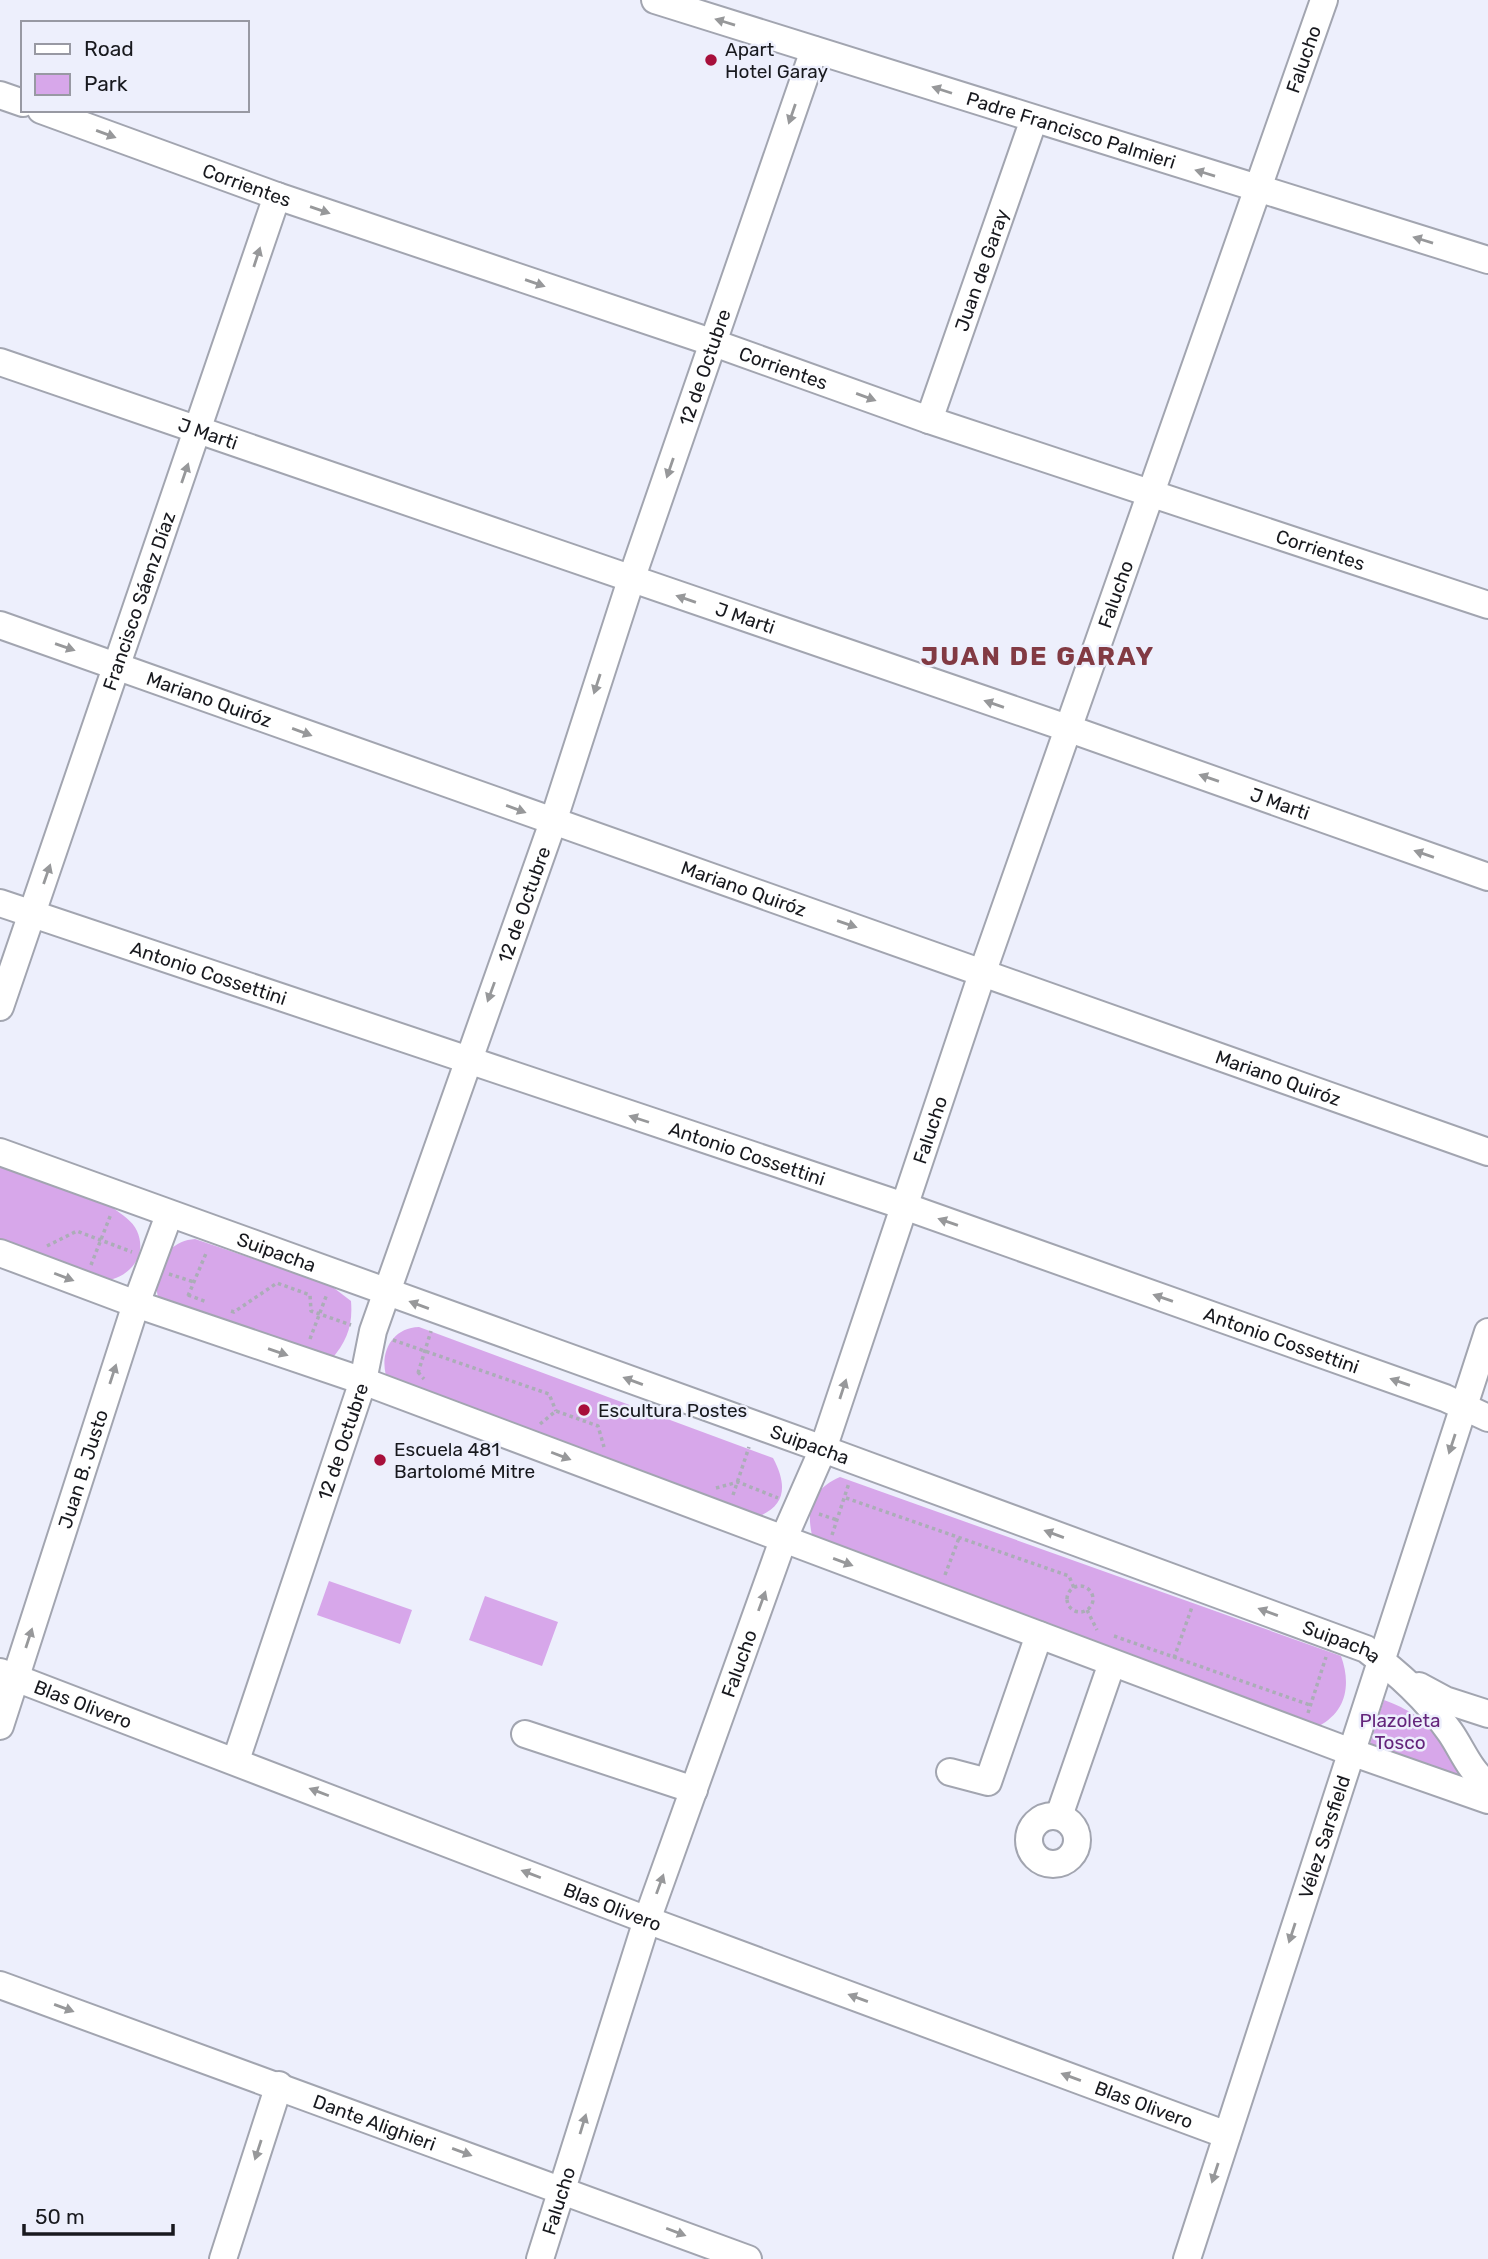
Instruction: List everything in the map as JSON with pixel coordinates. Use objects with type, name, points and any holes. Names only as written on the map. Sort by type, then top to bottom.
[{"type":"street","name":"Padre Francisco Palmieri","points":[[655,0],[1488,260]]},
{"type":"street","name":"Falucho","points":[[540,2259],[647,1920],[783,1540],[823,1449],[983,971],[1324,0]]},
{"type":"street","name":"12 de Octubre","points":[[236,1760],[363,1381],[373,1331],[466,1061],[553,822],[631,580],[814,50]]},
{"type":"street","points":[[0,95],[21,102]]},
{"type":"street","name":"Corrientes","points":[[46,112],[277,196],[714,343],[929,420],[1488,605]]},
{"type":"street","name":"Juan de Garay","points":[[929,420],[1034,119]]},
{"type":"street","name":"Francisco Sáenz Díaz","points":[[0,1007],[200,429],[277,196]]},
{"type":"street","name":"J Marti","points":[[0,362],[1067,729],[1488,877]]},
{"type":"street","name":"Mariano Quiróz","points":[[0,625],[1488,1152]]},
{"type":"street","name":"Antonio Cossettini","points":[[0,903],[904,1206],[1464,1406],[1488,1418]]},
{"type":"street","name":"Suipacha","points":[[0,1152],[823,1449],[1366,1649],[1406,1679],[1449,1731],[1479,1778],[1488,1784]]},
{"type":"street","name":"Juan B. Justo","points":[[0,1726],[8,1675],[169,1215]]},
{"type":"street","points":[[0,1253],[136,1304],[183,1306],[363,1381],[783,1540],[1351,1752],[1488,1800]]},
{"type":"street","name":"Vélez Sarsfield","points":[[1187,2259],[1488,1332]]},
{"type":"street","points":[[950,1772],[988,1782],[1039,1635]]},
{"type":"street","points":[[1059,1816],[1112,1663]]},
{"type":"street","name":"Blas Olivero","points":[[8,1675],[236,1760],[647,1920],[1227,2135]]},
{"type":"street","points":[[1406,1679],[1445,1700],[1488,1714]]},
{"type":"street","points":[[525,1734],[694,1790]]},
{"type":"street","name":"Dante Alighieri","points":[[0,1985],[748,2259]]},
{"type":"street","points":[[223,2259],[279,2085]]},
{"type":"path","points":[[87,1277],[113,1208]]},
{"type":"path","points":[[36,1242],[48,1247],[77,1231],[152,1259]]},
{"type":"path","points":[[210,1242],[183,1306],[211,1303]]},
{"type":"path","points":[[223,1307],[234,1312],[277,1283],[310,1295],[311,1311],[351,1325]]},
{"type":"path","points":[[307,1347],[330,1285]]},
{"type":"path","points":[[414,1384],[432,1329]]},
{"type":"path","points":[[387,1338],[549,1394],[556,1411],[598,1426],[604,1448]]},
{"type":"path","points":[[418,1372],[431,1388]]},
{"type":"path","points":[[539,1424],[556,1411]]},
{"type":"path","points":[[731,1502],[750,1447]]},
{"type":"path","points":[[830,1540],[850,1481]]},
{"type":"path","points":[[704,1484],[716,1488],[738,1482],[780,1499]]},
{"type":"path","points":[[846,1498],[1069,1576],[1074,1588]]},
{"type":"path","points":[[811,1511],[837,1520]]},
{"type":"path","points":[[945,1577],[959,1538]]},
{"type":"path","points":[[1074,1588],[1086,1588],[1092,1595],[1092,1604],[1087,1610],[1079,1612],[1069,1606],[1069,1594],[1074,1588]]},
{"type":"path","points":[[1174,1658],[1193,1603]]},
{"type":"path","points":[[1087,1610],[1094,1629],[1310,1705]]},
{"type":"path","points":[[1306,1721],[1328,1651]]},
{"type":"green space","points":[[0,1166],[113,1208],[123,1215],[135,1227],[140,1241],[138,1258],[133,1266],[119,1277],[102,1281],[0,1246]]},
{"type":"green space","points":[[195,1239],[330,1285],[351,1301],[348,1333],[331,1360],[158,1298],[157,1278],[163,1259],[176,1245]]},
{"type":"green space","points":[[419,1327],[773,1458],[781,1479],[781,1496],[771,1509],[751,1519],[389,1384],[384,1364],[388,1346],[400,1333]]},
{"type":"green space","points":[[840,1477],[1341,1656],[1346,1686],[1341,1705],[1336,1713],[1319,1726],[815,1546],[810,1524],[812,1505],[821,1489]]},
{"type":"green space","points":[[329,1581],[412,1610],[400,1644],[317,1615]]},
{"type":"green space","points":[[485,1596],[558,1622],[542,1666],[469,1640]]},
{"type":"green space","name":"Plazoleta Tosco","points":[[1384,1700],[1414,1715],[1434,1732],[1465,1782],[1370,1744]]},
{"type":"place","name":"Apart Hotel Garay","points":[[711,60]]},
{"type":"place","name":"Escultura Postes","points":[[584,1410]]},
{"type":"place","name":"Escuela 481 Bartolomé Mitre","points":[[380,1460]]},
{"type":"district","name":"JUAN DE GARAY","points":[[1038,656]]}]
